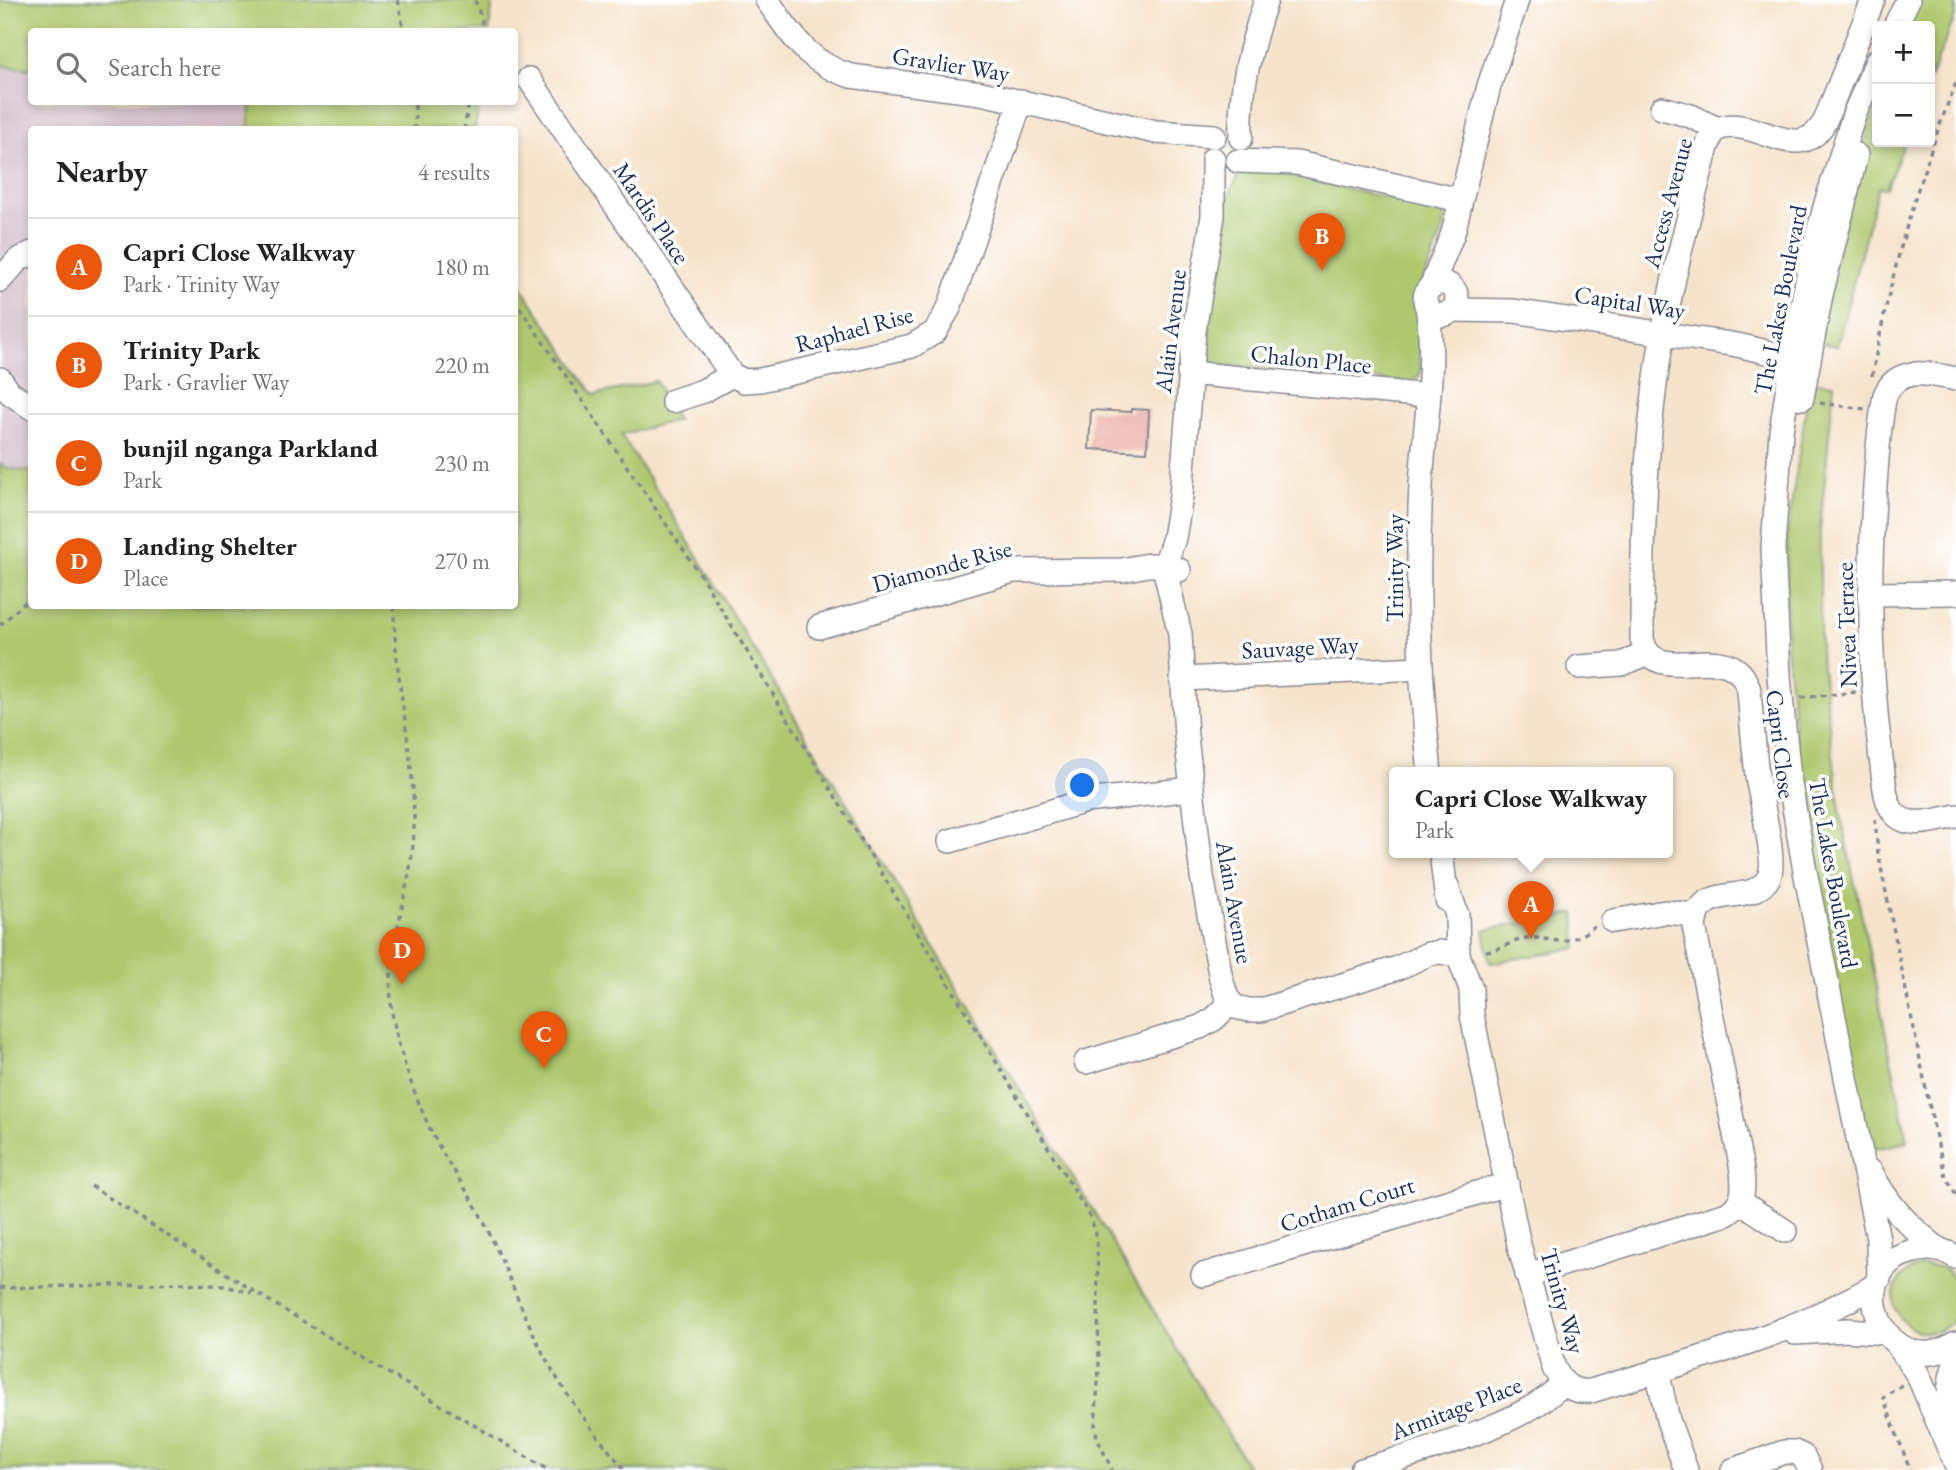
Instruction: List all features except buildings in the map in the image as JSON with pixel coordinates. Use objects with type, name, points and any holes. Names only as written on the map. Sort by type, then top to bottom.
[{"type":"street","name":"Gravlier Way","points":[[767,0],[809,55],[836,72],[981,93],[1214,146]]},
{"type":"street","name":"Alain Avenue","points":[[1231,1003],[1221,979],[1211,929],[1192,789],[1180,634],[1170,570],[1181,496],[1189,373],[1213,216],[1214,146],[1244,75],[1266,0]]},
{"type":"street","name":"Trinity Way","points":[[1429,767],[1421,668],[1419,548],[1428,396],[1460,200],[1489,86],[1517,0]]},
{"type":"street","points":[[1662,108],[1691,116],[1717,129],[1731,125],[1742,126],[1801,142],[1816,135],[1825,121],[1873,0]]},
{"type":"street","points":[[1898,21],[1909,0]]},
{"type":"street","name":"The Lakes Boulevard","points":[[1872,73],[1854,116],[1812,256],[1801,354],[1776,487],[1773,548],[1779,676],[1789,778],[1878,1239],[1878,1282],[1874,1302],[1877,1319],[1891,1338]]},
{"type":"street","name":"Alain Avenue","points":[[1213,216],[1239,151],[1244,75]]},
{"type":"street","name":"Mardis Place","points":[[529,79],[732,375]]},
{"type":"street","name":"Raphael Rise","points":[[732,375],[744,381],[760,380],[912,346],[935,332],[949,308],[1021,101]]},
{"type":"street","name":"The Lakes Boulevard","points":[[1776,599],[1801,401],[1801,354],[1872,103]]},
{"type":"street","name":"Access Avenue","points":[[1663,333],[1707,146],[1717,129]]},
{"type":"street","points":[[1232,132],[1239,151],[1226,166],[1214,146],[1232,132]]},
{"type":"street","points":[[1239,151],[1460,200]]},
{"type":"street","points":[[0,280],[18,260],[28,255]]},
{"type":"street","name":"Capital Way","points":[[1444,299],[1801,354]]},
{"type":"street","points":[[1579,667],[1621,664],[1647,654],[1642,639],[1642,538],[1651,422],[1663,333]]},
{"type":"street","name":"Chalon Place","points":[[1189,373],[1428,396]]},
{"type":"street","name":"Nivea Terrace","points":[[1956,379],[1920,374],[1902,376],[1889,388],[1883,406],[1873,510],[1870,594],[1873,680],[1888,802],[1897,817],[1909,822],[1956,816]]},
{"type":"street","points":[[673,401],[703,391],[732,375]]},
{"type":"street","points":[[0,379],[9,392],[28,405]]},
{"type":"street","name":"Diamonde Rise","points":[[819,627],[999,573],[1021,570],[1122,570],[1148,575],[1170,570]]},
{"type":"street","points":[[1870,594],[1956,593]]},
{"type":"street","name":"Capri Close","points":[[1647,654],[1654,659],[1674,664],[1712,662],[1732,666],[1746,679],[1749,690],[1770,875],[1761,886],[1752,890],[1704,902],[1695,915]]},
{"type":"street","name":"Sauvage Way","points":[[1182,679],[1421,668]]},
{"type":"street","points":[[950,841],[1086,801],[1192,789]]},
{"type":"street","name":"Trinity Way","points":[[1442,858],[1447,886],[1457,915],[1450,956],[1471,989],[1472,1015],[1527,1275],[1554,1368],[1563,1384],[1575,1390],[1591,1391],[1773,1335],[1843,1305],[1878,1282],[1889,1264],[1903,1254],[1920,1248],[1951,1254]]},
{"type":"street","points":[[1527,1275],[1704,1223],[1727,1214],[1741,1202],[1744,1193],[1742,1170],[1695,937],[1695,915],[1665,912],[1608,920]]},
{"type":"street","points":[[1086,1062],[1200,1027],[1214,1019],[1231,1003],[1240,1009],[1261,1010],[1398,968],[1440,964],[1450,956]]},
{"type":"street","name":"The Lakes Boulevard","points":[[1862,1154],[1891,1207],[1909,1226],[1951,1254]]},
{"type":"street","name":"Cotham Court","points":[[1203,1275],[1507,1184]]},
{"type":"street","points":[[1741,1202],[1785,1231]]},
{"type":"street","name":"Trinity Way","points":[[1773,1335],[1816,1330],[1891,1338],[1913,1351],[1930,1353],[1948,1349],[1956,1343]]},
{"type":"street","points":[[1891,1338],[1918,1375],[1954,1459]]},
{"type":"street","points":[[1954,1459],[1948,1404],[1952,1370],[1956,1362]]},
{"type":"street","points":[[1652,1372],[1686,1470]]},
{"type":"street","name":"Armitage Place","points":[[1362,1470],[1478,1431],[1540,1405],[1563,1384]]},
{"type":"street","points":[[1733,1470],[1789,1451],[1803,1456],[1810,1470]]},
{"type":"path","points":[[398,0],[403,28]]},
{"type":"path","points":[[475,0],[482,21],[481,28]]},
{"type":"path","points":[[415,105],[415,126]]},
{"type":"path","points":[[465,126],[468,105]]},
{"type":"path","points":[[518,305],[703,579],[1091,1218],[1097,1238],[1099,1368],[1095,1426],[1097,1438],[1112,1470]]},
{"type":"path","points":[[1801,401],[1867,410]]},
{"type":"path","points":[[0,625],[28,600]]},
{"type":"path","points":[[394,609],[396,655],[412,777],[414,826],[413,849],[393,964],[391,992],[395,1026],[424,1114],[437,1143],[481,1216],[536,1340],[584,1420],[625,1470]]},
{"type":"path","points":[[1486,951],[1530,938],[1558,941],[1574,939],[1608,920]]},
{"type":"path","points":[[91,1186],[258,1294],[548,1470]]},
{"type":"path","points":[[0,1288],[182,1283],[225,1286],[258,1294]]},
{"type":"shaded area","points":[[0,64],[28,69],[28,105],[252,105],[248,126],[28,126],[28,472],[6,468],[0,463]]},
{"type":"green space","points":[[0,0],[493,0],[489,28],[28,28],[28,69],[0,65]]},
{"type":"green space","points":[[1917,0],[1956,0],[1956,14],[1935,66],[1935,21],[1907,21]]},
{"type":"green space","points":[[252,105],[479,105],[475,126],[248,126]]},
{"type":"green space","points":[[1872,116],[1872,147],[1903,147],[1886,188],[1878,187],[1837,346],[1816,342]]},
{"type":"green space","points":[[1242,168],[1287,169],[1299,178],[1414,204],[1422,199],[1437,205],[1443,211],[1444,228],[1417,298],[1421,372],[1419,376],[1408,383],[1214,364],[1205,355],[1213,267],[1225,204]]},
{"type":"green space","points":[[518,282],[594,395],[656,381],[677,420],[621,435],[673,516],[1250,1470],[0,1470],[0,463],[6,468],[28,472],[28,609],[518,609]]},
{"type":"green space","points":[[1810,381],[1834,384],[1820,530],[1820,651],[1840,811],[1908,1142],[1869,1150],[1805,817],[1786,649],[1787,533]]},
{"type":"green space","points":[[1575,913],[1577,948],[1490,963],[1484,930]]},
{"type":"green space","points":[[1922,1265],[1941,1268],[1956,1280],[1956,1318],[1940,1330],[1924,1333],[1910,1327],[1900,1317],[1894,1303],[1895,1289],[1904,1275]]},
{"type":"place","name":"Trinity Park","points":[[1322,271]]},
{"type":"place","name":"Capri Close Walkway","points":[[1531,939]]},
{"type":"place","name":"Landing Shelter","points":[[402,985]]},
{"type":"place","name":"bunjil nganga Parkland","points":[[544,1069]]}]
